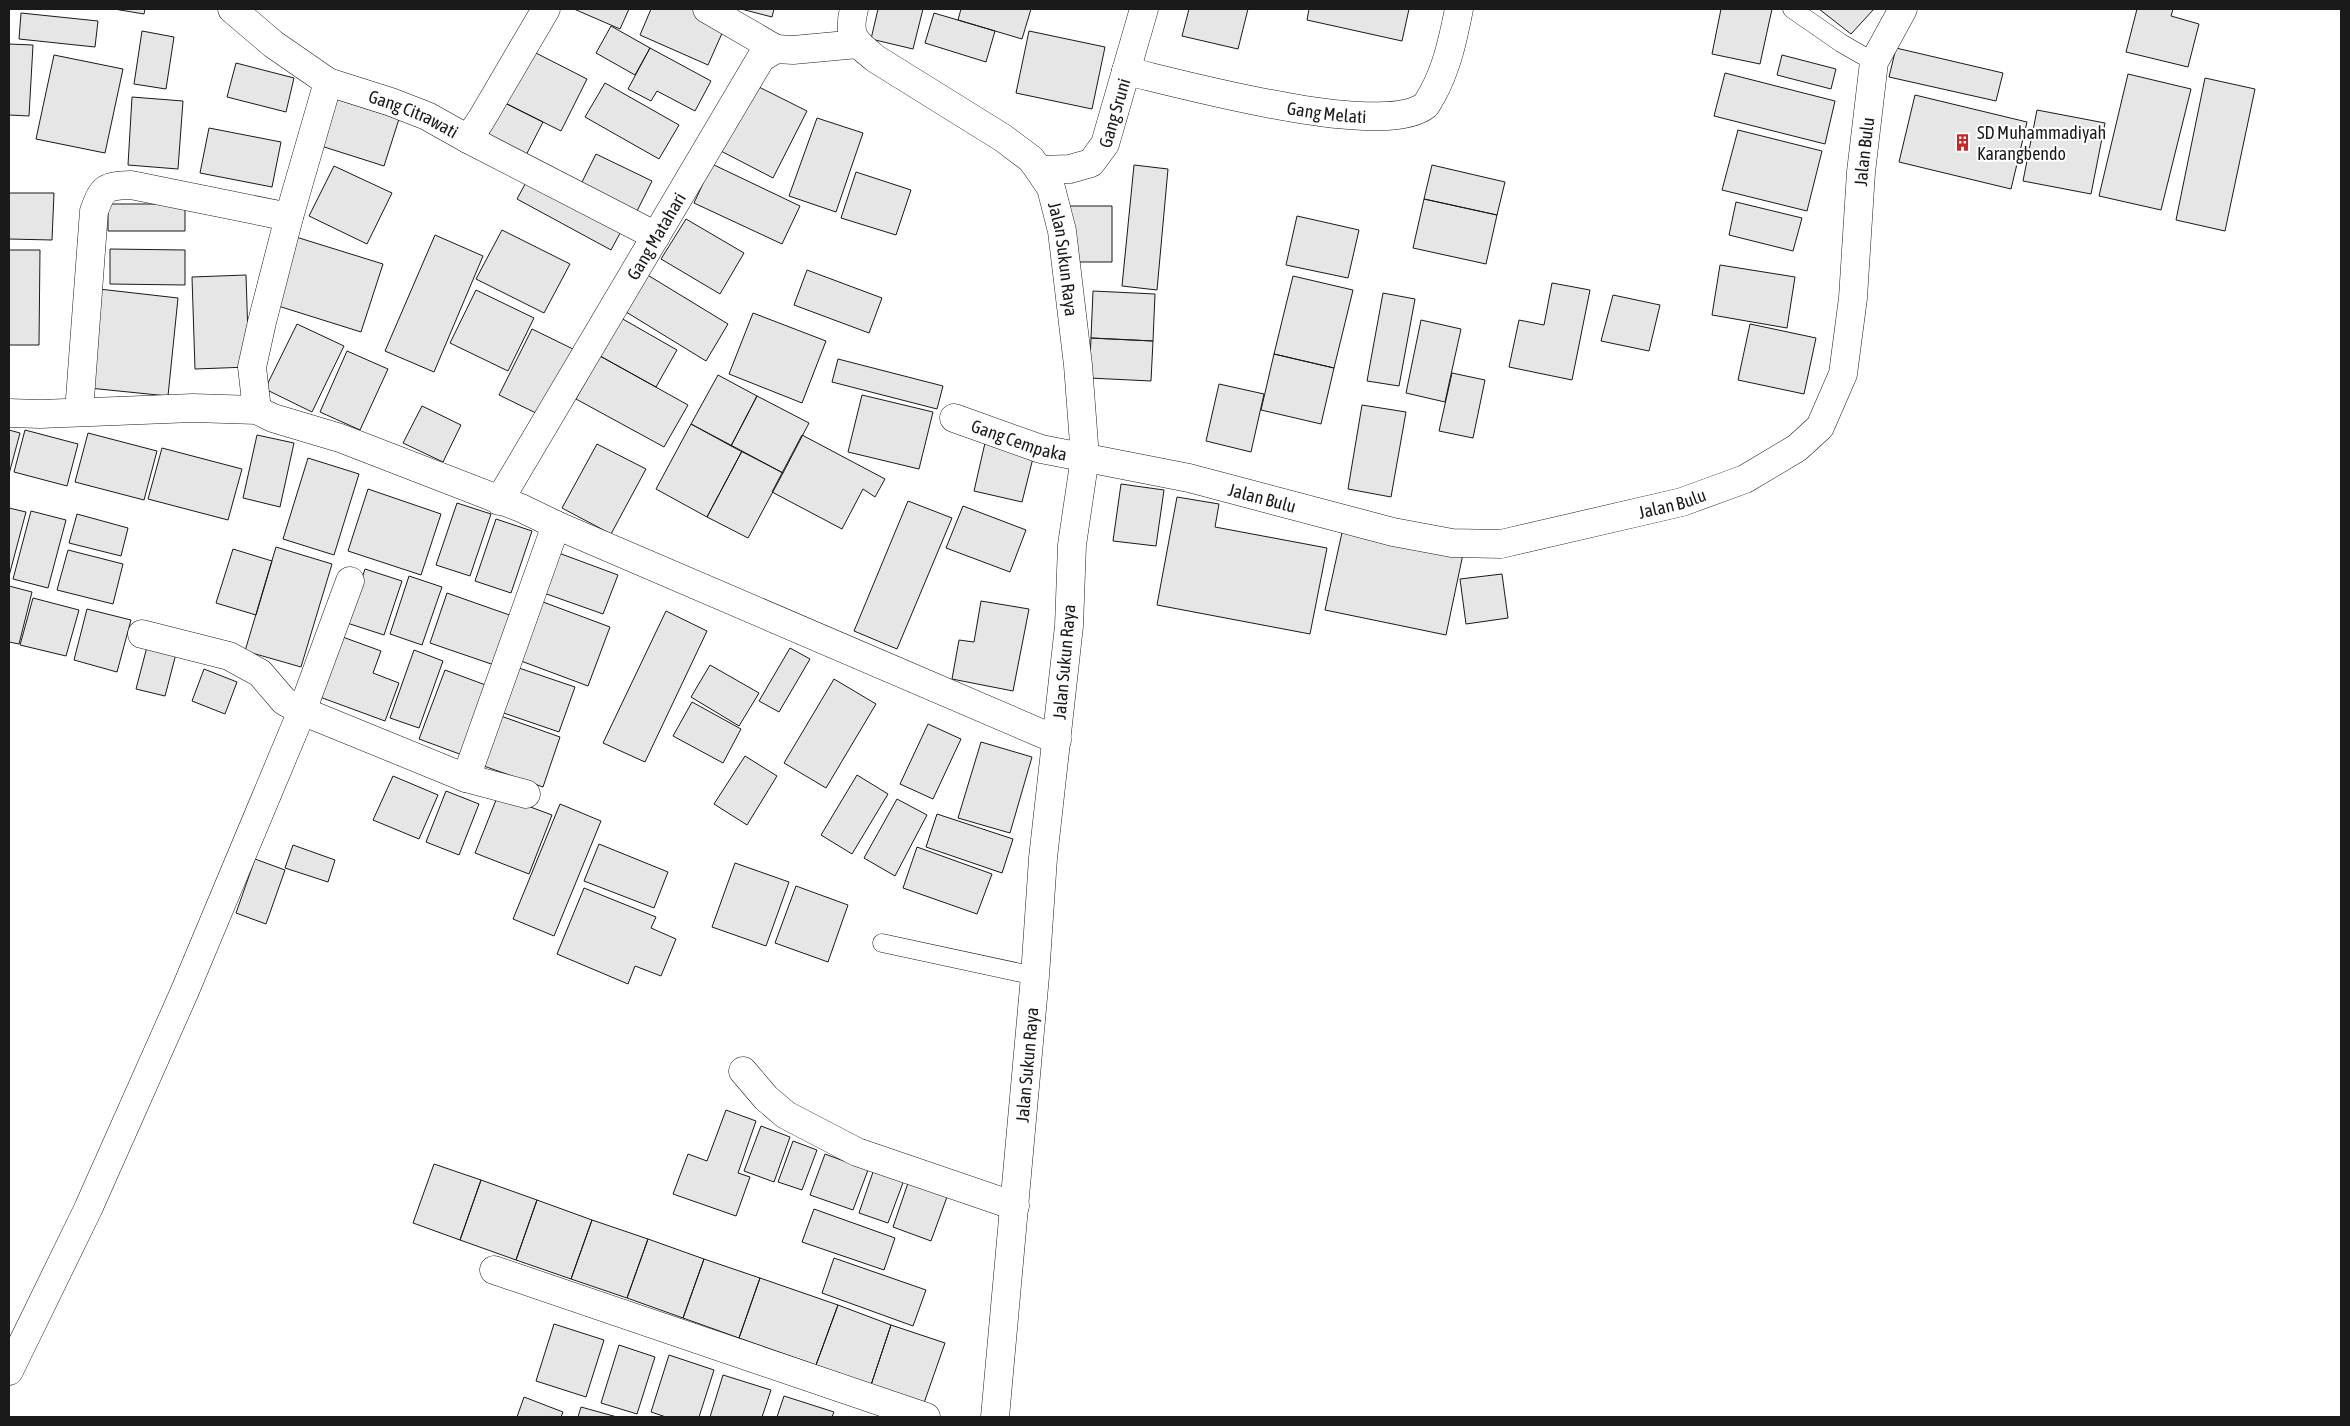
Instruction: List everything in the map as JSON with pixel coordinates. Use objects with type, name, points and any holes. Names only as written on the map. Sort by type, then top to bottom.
[{"type":"street","name":"Gang Citrawati","points":[[232,9],[273,44],[328,82],[391,102],[427,116],[468,139],[546,9]]},
{"type":"street","points":[[707,9],[776,49],[793,50],[858,44],[850,26],[854,9]]},
{"type":"street","name":"Gang Sruni","points":[[1039,170],[1070,169],[1091,163],[1105,144],[1144,9]]},
{"type":"street","name":"Gang Melati","points":[[1126,71],[1296,109],[1367,118],[1400,115],[1426,104],[1442,76],[1459,9]]},
{"type":"street","name":"Jalan Bulu","points":[[1085,457],[1189,478],[1393,532],[1452,543],[1501,544],[1682,502],[1745,480],[1797,448],[1820,427],[1843,374],[1853,298],[1861,172],[1874,62],[1903,9]]},
{"type":"street","name":"Jalan Sukun Raya","points":[[858,44],[876,59],[1003,138],[1031,159],[1039,170],[1051,188],[1062,230],[1078,365],[1085,457],[1072,545],[1069,626],[1043,858],[1035,976],[995,1417]]},
{"type":"street","name":"Gang Matahari","points":[[499,501],[761,58],[776,49]]},
{"type":"street","points":[[257,410],[252,367],[289,218],[328,82]]},
{"type":"street","points":[[468,139],[656,236]]},
{"type":"street","points":[[78,412],[94,211],[101,193],[111,186],[131,185],[289,218]]},
{"type":"street","points":[[9,413],[193,408],[257,410],[273,418],[340,438],[521,508],[556,525],[1057,740]]},
{"type":"street","name":"Gang Cempaka","points":[[954,418],[1041,449],[1085,457]]},
{"type":"street","points":[[466,778],[556,525]]},
{"type":"street","points":[[9,1372],[88,1209],[184,994],[302,711],[350,581]]},
{"type":"street","points":[[142,634],[229,656],[260,673],[284,701],[302,711],[466,778],[526,794]]},
{"type":"street","points":[[743,1071],[766,1098],[786,1115],[857,1152],[1015,1206]]},
{"type":"street","points":[[494,1270],[926,1417]]},
{"type":"lane","points":[[1792,9],[1874,62]]},
{"type":"lane","points":[[882,943],[1035,976]]},
{"type":"building","points":[[114,9],[145,9],[144,14]]},
{"type":"building","points":[[574,9],[629,9],[620,29]]},
{"type":"building","points":[[651,9],[697,9],[727,22],[708,65],[640,35]]},
{"type":"building","points":[[741,9],[774,9],[772,17]]},
{"type":"building","points":[[878,9],[923,9],[913,49],[871,39]]},
{"type":"building","points":[[961,9],[1031,9],[1022,39],[958,20]]},
{"type":"building","points":[[1189,9],[1248,9],[1238,49],[1182,36]]},
{"type":"building","points":[[1309,9],[1409,9],[1402,41],[1307,20]]},
{"type":"building","points":[[1721,9],[1772,9],[1760,64],[1712,54]]},
{"type":"building","points":[[1819,9],[1874,9],[1851,34]]},
{"type":"building","points":[[2137,9],[2173,9],[2171,16],[2199,24],[2188,67],[2126,52]]},
{"type":"building","points":[[21,13],[98,21],[95,47],[19,39]]},
{"type":"building","points":[[934,13],[995,31],[986,62],[925,43]]},
{"type":"building","points":[[611,26],[650,48],[635,75],[596,53]]},
{"type":"building","points":[[142,31],[174,37],[166,89],[134,84]]},
{"type":"building","points":[[1029,31],[1105,47],[1092,109],[1016,93]]},
{"type":"building","points":[[9,44],[33,45],[29,116],[9,115]]},
{"type":"building","points":[[650,48],[711,81],[695,111],[657,91],[651,101],[628,89]]},
{"type":"building","points":[[1896,48],[2003,73],[1996,101],[1889,77]]},
{"type":"building","points":[[532,51],[587,79],[561,131],[505,103]]},
{"type":"building","points":[[54,55],[123,69],[105,153],[36,139]]},
{"type":"building","points":[[1782,55],[1836,69],[1831,89],[1777,75]]},
{"type":"building","points":[[236,63],[294,78],[286,112],[227,97]]},
{"type":"building","points":[[1725,73],[1835,101],[1825,144],[1714,116]]},
{"type":"building","points":[[2128,74],[2191,89],[2161,210],[2099,196]]},
{"type":"building","points":[[2205,78],[2255,89],[2225,231],[2176,220]]},
{"type":"building","points":[[605,83],[679,125],[659,159],[585,117]]},
{"type":"building","points":[[753,84],[807,111],[773,178],[719,150]]},
{"type":"building","name":"SD Muhammadiyah Karangbendo","points":[[1915,95],[2027,122],[2011,189],[1899,162]]},
{"type":"building","points":[[132,97],[183,101],[178,169],[128,165]]},
{"type":"building","points":[[333,98],[399,119],[384,166],[318,145]]},
{"type":"building","points":[[505,103],[543,122],[522,163],[484,143]]},
{"type":"building","points":[[2037,110],[2105,123],[2091,194],[2023,181]]},
{"type":"building","points":[[817,118],[863,133],[836,212],[789,196]]},
{"type":"building","points":[[209,128],[281,142],[272,187],[200,173]]},
{"type":"building","points":[[1738,130],[1822,151],[1807,211],[1722,190]]},
{"type":"building","points":[[596,154],[652,181],[636,213],[580,186]]},
{"type":"building","points":[[712,164],[800,206],[782,244],[694,203]]},
{"type":"building","points":[[1134,165],[1168,169],[1157,290],[1122,286]]},
{"type":"building","points":[[1432,165],[1505,182],[1497,215],[1424,199]]},
{"type":"building","points":[[334,166],[392,193],[367,244],[309,216]]},
{"type":"building","points":[[856,172],[911,190],[896,235],[841,218]]},
{"type":"building","points":[[531,173],[625,224],[611,250],[517,199]]},
{"type":"building","points":[[9,193],[54,193],[52,240],[9,239]]},
{"type":"building","points":[[1424,199],[1497,215],[1486,264],[1413,248]]},
{"type":"building","points":[[1736,202],[1802,218],[1793,251],[1729,235]]},
{"type":"building","points":[[108,204],[185,204],[185,231],[108,231]]},
{"type":"building","points":[[1066,206],[1112,206],[1112,262],[1067,262]]},
{"type":"building","points":[[1297,216],[1359,230],[1348,278],[1286,265]]},
{"type":"building","points":[[686,219],[744,253],[720,294],[661,259]]},
{"type":"building","points":[[502,230],[570,264],[544,313],[476,279]]},
{"type":"building","points":[[435,235],[483,256],[434,372],[385,351]]},
{"type":"building","points":[[296,237],[383,264],[361,332],[275,305]]},
{"type":"building","points":[[110,249],[185,250],[185,285],[110,284]]},
{"type":"building","points":[[9,250],[40,250],[39,345],[9,345]]},
{"type":"building","points":[[1720,265],[1795,277],[1787,328],[1712,315]]},
{"type":"building","points":[[807,270],[882,298],[869,333],[794,305]]},
{"type":"building","points":[[641,271],[728,324],[706,361],[618,307]]},
{"type":"building","points":[[246,275],[249,367],[195,369],[192,277]]},
{"type":"building","points":[[1293,276],[1353,290],[1334,368],[1274,354]]},
{"type":"building","points":[[1552,283],[1590,290],[1572,380],[1509,367],[1519,320],[1544,325]]},
{"type":"building","points":[[99,289],[178,298],[168,396],[89,388]]},
{"type":"building","points":[[476,290],[534,318],[508,371],[450,343]]},
{"type":"building","points":[[1093,291],[1155,294],[1153,341],[1091,338]]},
{"type":"building","points":[[1383,293],[1415,299],[1399,386],[1367,381]]},
{"type":"building","points":[[1613,295],[1660,305],[1649,351],[1601,341]]},
{"type":"building","points":[[753,313],[826,341],[802,403],[729,374]]},
{"type":"building","points":[[621,318],[677,350],[656,387],[600,356]]},
{"type":"building","points":[[1421,320],[1461,329],[1445,402],[1406,393]]},
{"type":"building","points":[[297,324],[344,346],[312,412],[265,389]]},
{"type":"building","points":[[1750,324],[1816,338],[1804,394],[1738,380]]},
{"type":"building","points":[[532,329],[573,349],[540,415],[499,395]]},
{"type":"building","points":[[1091,338],[1153,341],[1151,381],[1089,378]]},
{"type":"building","points":[[347,351],[388,369],[360,430],[320,412]]},
{"type":"building","points":[[1274,354],[1334,368],[1321,424],[1261,410]]},
{"type":"building","points":[[600,356],[688,405],[664,447],[576,399]]},
{"type":"building","points":[[838,359],[943,386],[937,409],[832,382]]},
{"type":"building","points":[[1452,373],[1485,380],[1473,438],[1439,431]]},
{"type":"building","points":[[718,375],[757,396],[731,446],[691,424]]},
{"type":"building","points":[[1219,384],[1264,394],[1251,452],[1206,441]]},
{"type":"building","points":[[862,395],[933,412],[919,469],[848,452]]},
{"type":"building","points":[[757,396],[809,423],[783,473],[731,446]]},
{"type":"building","points":[[1362,405],[1406,412],[1391,497],[1348,489]]},
{"type":"building","points":[[422,406],[461,425],[443,462],[403,443]]},
{"type":"building","points":[[691,424],[742,451],[707,517],[656,489]]},
{"type":"building","points":[[9,430],[20,433],[9,474]]},
{"type":"building","points":[[25,430],[78,444],[67,486],[14,472]]},
{"type":"building","points":[[88,433],[157,451],[144,500],[75,482]]},
{"type":"building","points":[[257,435],[294,443],[280,507],[243,498]]},
{"type":"building","points":[[802,435],[885,479],[875,497],[863,489],[842,529],[772,492]]},
{"type":"building","points":[[985,443],[1034,454],[1022,502],[974,491]]},
{"type":"building","points":[[597,444],[646,469],[611,534],[562,508]]},
{"type":"building","points":[[162,448],[242,469],[228,520],[148,499]]},
{"type":"building","points":[[742,451],[783,473],[748,538],[707,517]]},
{"type":"building","points":[[308,458],[359,474],[334,555],[283,539]]},
{"type":"building","points":[[1121,484],[1164,490],[1156,546],[1113,541]]},
{"type":"building","points":[[368,489],[441,514],[421,575],[348,551]]},
{"type":"building","points":[[1177,497],[1219,504],[1215,527],[1327,548],[1310,634],[1157,605]]},
{"type":"building","points":[[908,501],[952,518],[897,649],[854,631]]},
{"type":"building","points":[[457,503],[491,514],[470,576],[436,565]]},
{"type":"building","points":[[963,506],[1026,530],[1010,572],[946,548]]},
{"type":"building","points":[[9,508],[26,512],[9,576]]},
{"type":"building","points":[[31,511],[66,520],[48,588],[13,579]]},
{"type":"building","points":[[77,514],[128,528],[121,556],[69,543]]},
{"type":"building","points":[[496,519],[532,531],[511,593],[475,581]]},
{"type":"building","points":[[1343,528],[1463,554],[1446,635],[1325,610]]},
{"type":"building","points":[[276,547],[332,564],[301,667],[245,651]]},
{"type":"building","points":[[233,549],[272,561],[256,615],[216,603]]},
{"type":"building","points":[[68,550],[123,564],[113,604],[57,590]]},
{"type":"building","points":[[556,552],[618,575],[603,614],[541,592]]},
{"type":"building","points":[[365,569],[402,581],[384,635],[347,623]]},
{"type":"building","points":[[1502,574],[1508,618],[1466,624],[1460,579]]},
{"type":"building","points":[[409,576],[442,587],[422,645],[390,634]]},
{"type":"building","points":[[9,586],[32,592],[19,644],[9,642]]},
{"type":"building","points":[[447,593],[518,618],[500,667],[430,643]]},
{"type":"building","points":[[33,598],[79,610],[66,656],[20,645]]},
{"type":"building","points":[[535,599],[610,627],[588,686],[513,658]]},
{"type":"building","points":[[981,601],[1029,609],[1013,691],[952,679],[959,640],[974,642]]},
{"type":"building","points":[[87,609],[131,620],[117,672],[74,660]]},
{"type":"building","points":[[666,611],[707,631],[645,762],[603,743]]},
{"type":"building","points":[[340,636],[381,651],[373,673],[399,683],[385,721],[317,696]]},
{"type":"building","points":[[148,643],[177,650],[165,696],[136,689]]},
{"type":"building","points":[[790,648],[810,659],[779,712],[759,701]]},
{"type":"building","points":[[414,650],[443,661],[419,728],[390,718]]},
{"type":"building","points":[[510,665],[575,687],[559,732],[495,710]]},
{"type":"building","points":[[710,665],[759,693],[739,726],[691,697]]},
{"type":"building","points":[[204,669],[237,682],[225,714],[192,701]]},
{"type":"building","points":[[445,670],[491,687],[465,756],[419,739]]},
{"type":"building","points":[[834,679],[876,704],[826,788],[784,763]]},
{"type":"building","points":[[692,702],[741,729],[723,763],[673,736]]},
{"type":"building","points":[[498,715],[560,737],[543,787],[481,765]]},
{"type":"building","points":[[928,724],[961,739],[933,799],[900,784]]},
{"type":"building","points":[[981,742],[1032,757],[1010,833],[958,818]]},
{"type":"building","points":[[745,756],[777,776],[747,825],[714,804]]},
{"type":"building","points":[[857,775],[888,794],[852,854],[821,835]]},
{"type":"building","points":[[393,776],[438,795],[419,839],[373,820]]},
{"type":"building","points":[[446,791],[479,804],[459,855],[426,842]]},
{"type":"building","points":[[498,795],[552,815],[529,874],[475,853]]},
{"type":"building","points":[[897,799],[927,815],[895,876],[864,858]]},
{"type":"building","points":[[560,804],[601,821],[554,936],[513,919]]},
{"type":"building","points":[[937,814],[1013,839],[1002,873],[926,847]]},
{"type":"building","points":[[599,844],[668,872],[654,908],[584,881]]},
{"type":"building","points":[[293,845],[335,860],[328,882],[285,868]]},
{"type":"building","points":[[917,847],[992,874],[977,914],[903,888]]},
{"type":"building","points":[[255,859],[285,870],[266,924],[236,913]]},
{"type":"building","points":[[735,863],[789,882],[766,946],[712,927]]},
{"type":"building","points":[[796,886],[848,905],[828,962],[775,943]]},
{"type":"building","points":[[584,888],[656,917],[651,928],[676,939],[661,976],[635,966],[628,984],[557,954]]},
{"type":"building","points":[[726,1110],[756,1121],[738,1173],[750,1177],[736,1216],[673,1194],[688,1154],[707,1161]]},
{"type":"building","points":[[761,1126],[790,1137],[774,1182],[744,1171]]},
{"type":"building","points":[[793,1141],[817,1150],[802,1190],[778,1182]]},
{"type":"building","points":[[825,1154],[868,1170],[853,1210],[810,1195]]},
{"type":"building","points":[[434,1164],[481,1180],[460,1240],[413,1223]]},
{"type":"building","points":[[874,1169],[904,1180],[888,1223],[859,1213]]},
{"type":"building","points":[[481,1180],[537,1200],[516,1260],[460,1240]]},
{"type":"building","points":[[908,1183],[947,1197],[931,1241],[893,1227]]},
{"type":"building","points":[[537,1200],[592,1220],[571,1279],[516,1260]]},
{"type":"building","points":[[814,1209],[895,1238],[884,1270],[802,1242]]},
{"type":"building","points":[[592,1220],[648,1239],[627,1298],[571,1279]]},
{"type":"building","points":[[648,1239],[704,1259],[683,1318],[627,1298]]},
{"type":"building","points":[[834,1258],[926,1290],[913,1326],[822,1293]]},
{"type":"building","points":[[704,1259],[760,1278],[739,1338],[683,1318]]},
{"type":"building","points":[[760,1278],[838,1305],[816,1365],[739,1338]]},
{"type":"building","points":[[838,1305],[891,1325],[871,1385],[816,1365]]},
{"type":"building","points":[[554,1324],[604,1340],[586,1397],[536,1381]]},
{"type":"building","points":[[891,1325],[945,1343],[924,1403],[871,1385]]},
{"type":"building","points":[[619,1345],[655,1357],[637,1414],[601,1403]]},
{"type":"building","points":[[669,1355],[714,1370],[699,1417],[666,1417],[651,1412]]},
{"type":"building","points":[[723,1375],[771,1390],[762,1417],[710,1417]]},
{"type":"building","points":[[784,1396],[834,1412],[832,1417],[777,1417]]},
{"type":"building","points":[[524,1397],[563,1412],[561,1417],[517,1417]]},
{"type":"building","points":[[581,1407],[617,1417],[578,1417]]},
{"type":"place","name":"SD Muhammadiyah Karangbendo","points":[[1963,142]]}]
